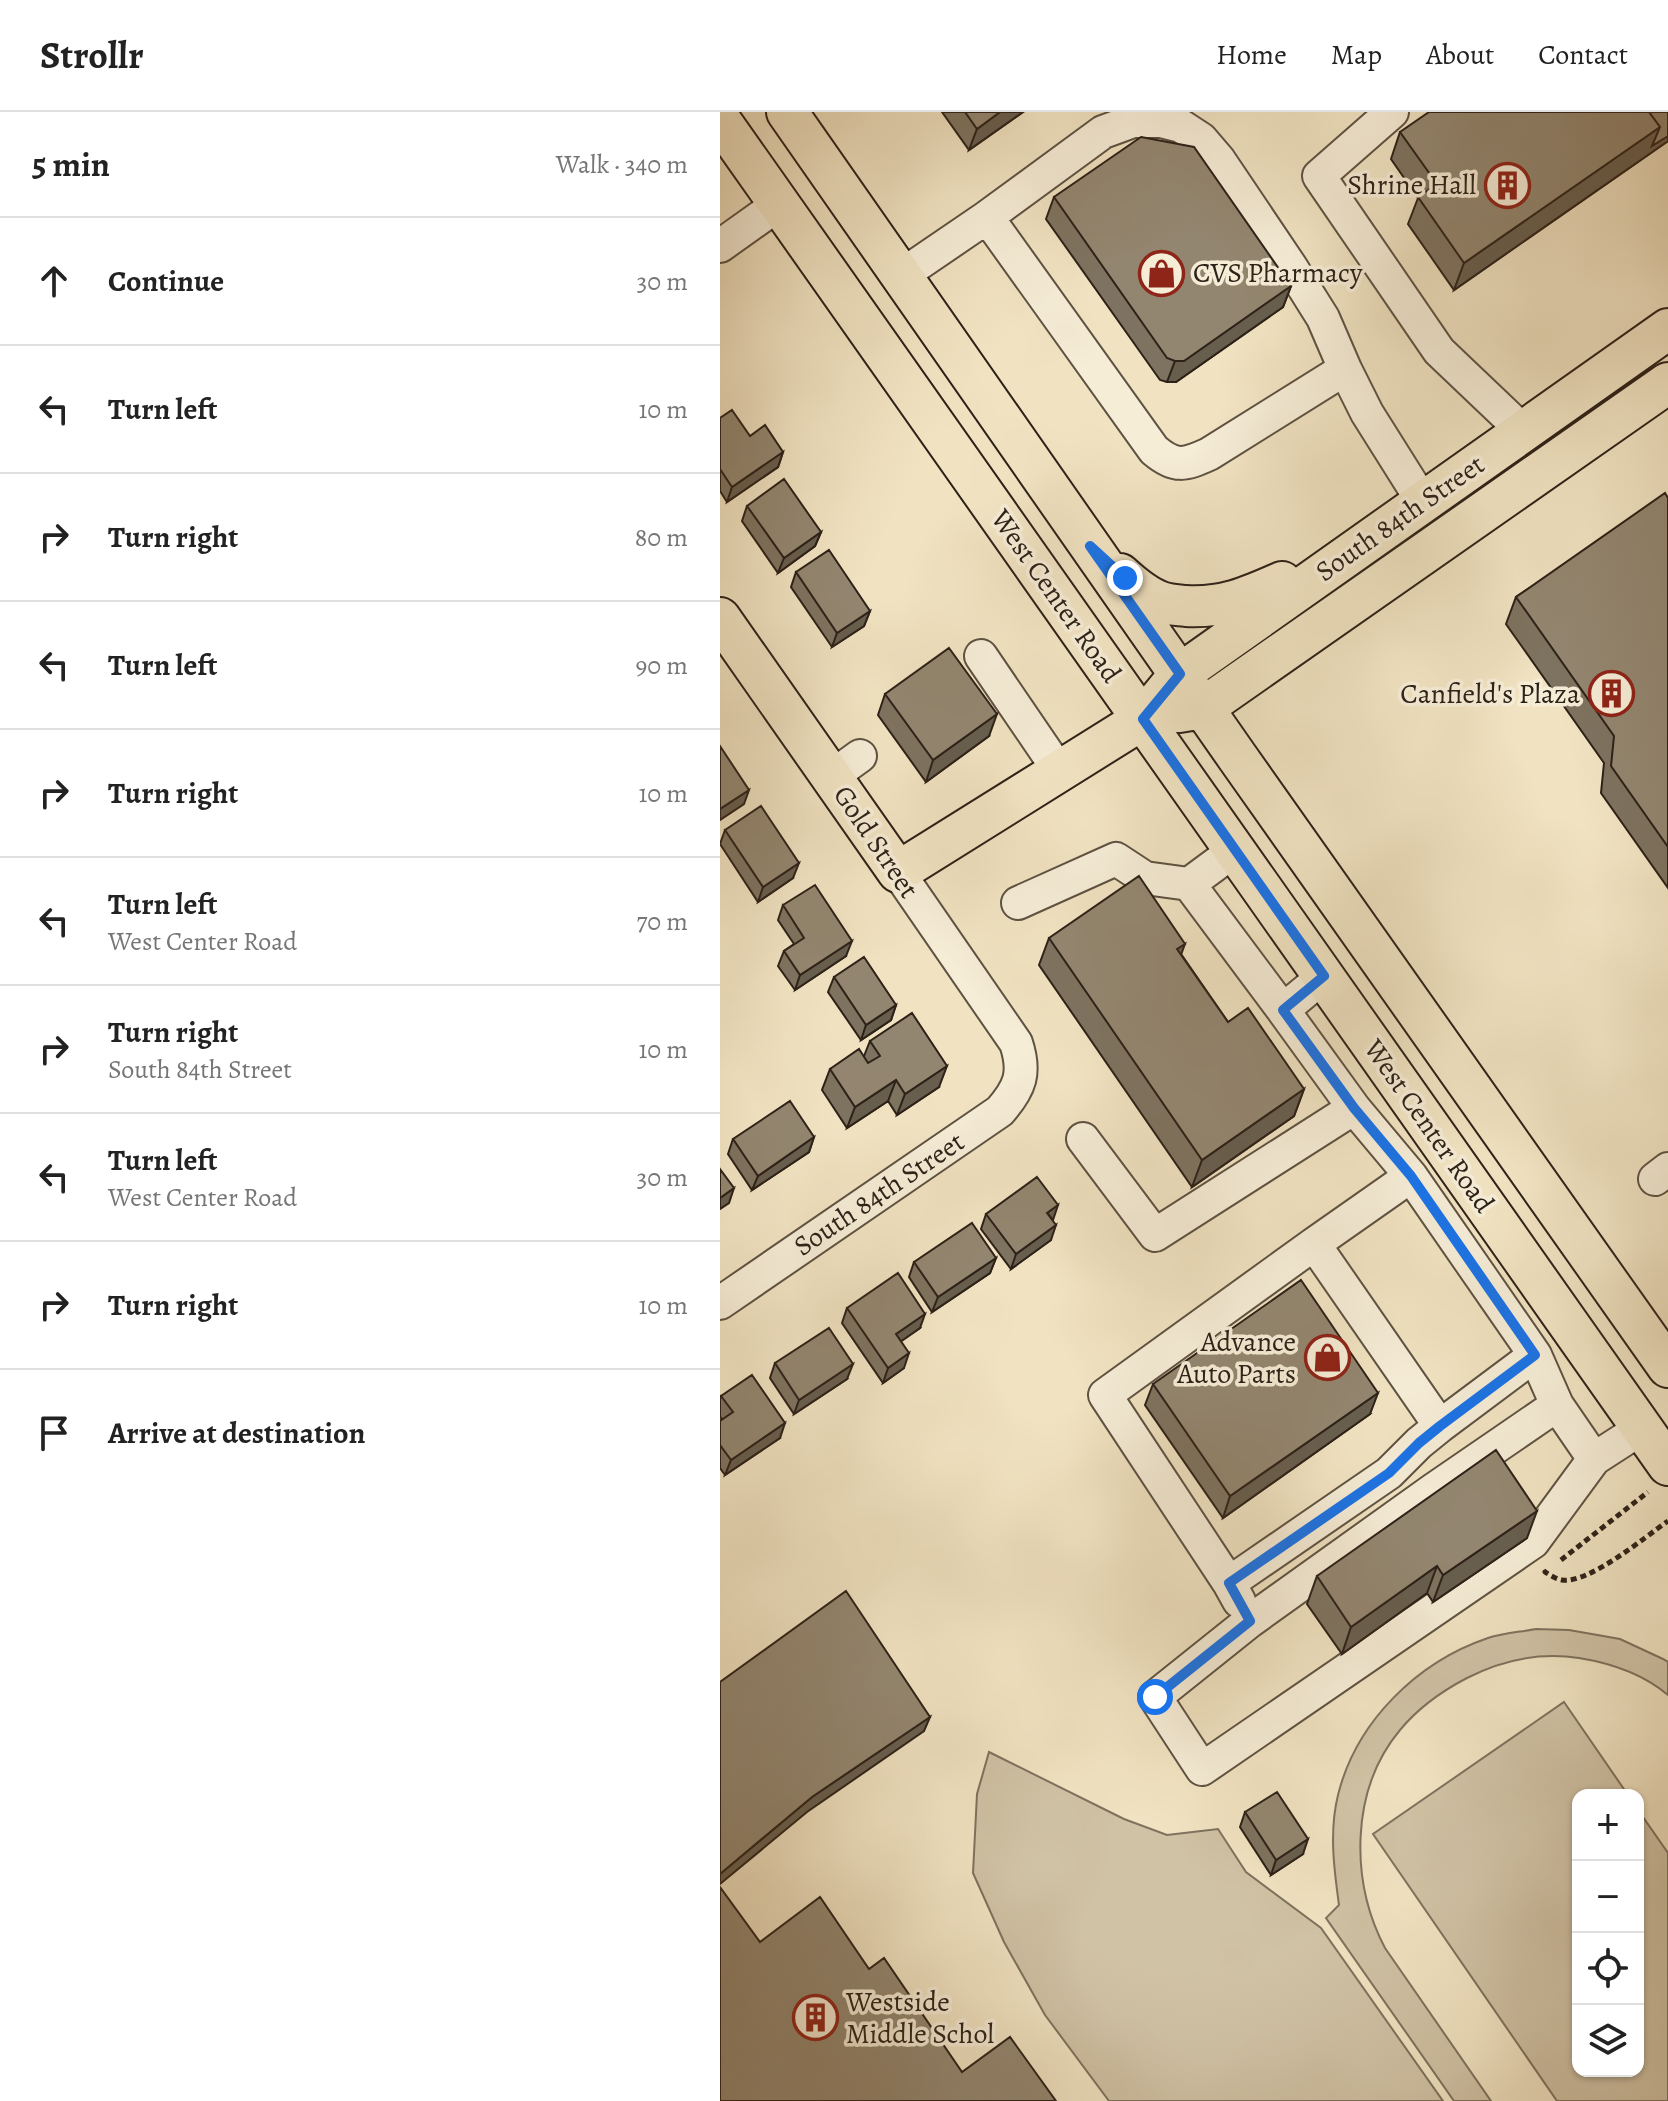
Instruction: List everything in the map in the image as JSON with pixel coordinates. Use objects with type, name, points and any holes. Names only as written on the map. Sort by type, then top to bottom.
[{"type":"main road","name":"West Center Road","points":[[787,112],[1668,1367]]},
{"type":"main road","name":"West Center Road","points":[[720,120],[1642,1428],[1662,1475]]},
{"type":"main road","name":"South 84th Street","points":[[898,872],[1143,719],[1180,674],[1668,329]]},
{"type":"main road","name":"South 84th Street","points":[[1143,719],[1203,708],[1668,383]]},
{"type":"main road","points":[[1090,546],[1145,594],[1162,603],[1200,606],[1223,605],[1243,599],[1355,550]]},
{"type":"main road","name":"Gold Street","points":[[720,618],[846,766],[898,872]]},
{"type":"street","points":[[1392,112],[1319,176],[1439,351],[1523,431]]},
{"type":"street","points":[[902,275],[1103,132],[1133,121],[1161,121],[1181,126],[1201,139],[1219,160],[1323,318],[1367,413],[1423,502]]},
{"type":"street","points":[[720,246],[779,204]]},
{"type":"street","points":[[987,217],[1154,450],[1166,461],[1180,464],[1209,454],[1345,369]]},
{"type":"street","points":[[981,656],[1060,772]]},
{"type":"street","points":[[1018,903],[1116,859],[1145,878],[1189,884],[1235,850]]},
{"type":"street","name":"Gold Street","points":[[898,872],[1016,1043],[1021,1071]]},
{"type":"street","points":[[1189,884],[1354,1108],[1411,1176],[1535,1355],[1557,1405],[1594,1459]]},
{"type":"street","points":[[1283,1010],[1324,976]]},
{"type":"street","name":"South 84th Street","points":[[720,1303],[1000,1111],[1013,1096],[1021,1071]]},
{"type":"street","points":[[1083,1139],[1155,1235],[1354,1108]]},
{"type":"street","points":[[1250,1621],[1229,1583],[1105,1395],[1411,1176]]},
{"type":"street","points":[[1314,1244],[1440,1426]]},
{"type":"street","points":[[1229,1583],[1389,1473],[1440,1426],[1535,1355]]},
{"type":"street","points":[[1557,1405],[1250,1621],[1155,1697],[1202,1769],[1533,1542],[1594,1459],[1642,1428]]},
{"type":"path","points":[[1662,1475],[1545,1572],[1560,1580],[1575,1580],[1592,1574],[1668,1521]]},
{"type":"shaded area","points":[[1536,1629],[1569,1630],[1620,1639],[1663,1659],[1668,1662],[1668,1695],[1637,1675],[1602,1663],[1564,1656],[1522,1659],[1480,1672],[1440,1694],[1407,1722],[1384,1754],[1364,1808],[1361,1865],[1366,1894],[1385,1948],[1491,2101],[1454,2101],[1326,1918],[1339,1905],[1333,1850],[1335,1809],[1347,1768],[1359,1743],[1393,1698],[1414,1679],[1462,1649],[1494,1636]]},
{"type":"shaded area","points":[[1564,1702],[1624,1789],[1572,1789],[1572,2077],[1644,2077],[1644,1819],[1668,1853],[1668,2101],[1557,2101],[1373,1834]]},
{"type":"shaded area","points":[[989,1752],[1124,1819],[1167,1835],[1218,1829],[1246,1872],[1321,1928],[1443,2101],[1109,2101],[1045,2015],[1004,1942],[973,1873],[977,1794]]},
{"type":"building","points":[[965,112],[1000,112],[977,129]]},
{"type":"building","name":"Shrine Hall","points":[[1429,112],[1649,112],[1660,127],[1464,263],[1418,197],[1437,184],[1400,132]]},
{"type":"building","points":[[1649,112],[1668,112],[1668,136],[1652,146],[1660,127]]},
{"type":"building","points":[[1141,137],[1194,147],[1291,286],[1184,361],[1167,358],[1054,197]]},
{"type":"building","points":[[732,410],[750,436],[765,425],[783,452],[732,487],[720,469],[720,418]]},
{"type":"building","points":[[784,479],[821,532],[784,558],[747,506]]},
{"type":"building","name":"Canfield's Plaza","points":[[1665,493],[1668,498],[1668,847],[1611,766],[1614,736],[1516,597]]},
{"type":"building","points":[[829,550],[870,611],[837,633],[796,572]]},
{"type":"building","points":[[949,648],[997,714],[933,760],[885,694]]},
{"type":"building","points":[[720,746],[749,790],[720,809]]},
{"type":"building","points":[[761,806],[799,863],[763,887],[725,830]]},
{"type":"building","points":[[1139,876],[1185,944],[1177,949],[1228,1022],[1248,1008],[1304,1089],[1202,1160],[1049,938]]},
{"type":"building","points":[[815,885],[852,941],[800,975],[784,951],[804,938],[783,905]]},
{"type":"building","points":[[864,957],[896,1005],[866,1025],[834,977]]},
{"type":"building","points":[[912,1013],[947,1066],[905,1094],[896,1080],[855,1107],[830,1069],[859,1049],[868,1063],[880,1056],[870,1041]]},
{"type":"building","points":[[790,1101],[814,1137],[758,1176],[733,1139]]},
{"type":"building","points":[[720,1169],[734,1188],[720,1198]]},
{"type":"building","points":[[1037,1177],[1058,1205],[1047,1213],[1056,1225],[1016,1254],[986,1214]]},
{"type":"building","points":[[972,1223],[996,1258],[938,1297],[914,1262]]},
{"type":"building","points":[[898,1273],[925,1314],[896,1334],[909,1353],[888,1368],[847,1308]]},
{"type":"building","points":[[1301,1280],[1378,1393],[1230,1496],[1153,1384]]},
{"type":"building","points":[[829,1328],[853,1364],[799,1400],[775,1363]]},
{"type":"building","points":[[752,1375],[785,1423],[731,1460],[720,1445],[720,1421],[733,1412],[721,1396]]},
{"type":"building","points":[[1496,1450],[1537,1511],[1443,1575],[1437,1566],[1351,1627],[1317,1576]]},
{"type":"building","points":[[846,1591],[930,1717],[812,1797],[720,1874],[720,1682]]},
{"type":"building","points":[[1277,1792],[1308,1839],[1276,1860],[1245,1812]]},
{"type":"building","name":"Westside Middle Schol","points":[[720,1887],[760,1942],[820,1897],[869,1969],[884,1958],[962,2072],[1010,2037],[1056,2101],[720,2101]]},
{"type":"place","name":"Shrine Hall","points":[[1507,185]]},
{"type":"place","name":"CVS Pharmacy","points":[[1162,273]]},
{"type":"place","name":"Canfield's Plaza","points":[[1611,694]]},
{"type":"place","name":"Advance Auto Parts","points":[[1327,1358]]},
{"type":"place","name":"Westside Middle Schol","points":[[815,2018]]},
{"type":"route","points":[[1125,578],[1090,546],[1180,674],[1143,719],[1324,976],[1283,1010],[1354,1108],[1411,1176],[1535,1355],[1440,1426],[1389,1473],[1229,1583],[1250,1621],[1155,1697]]}]
